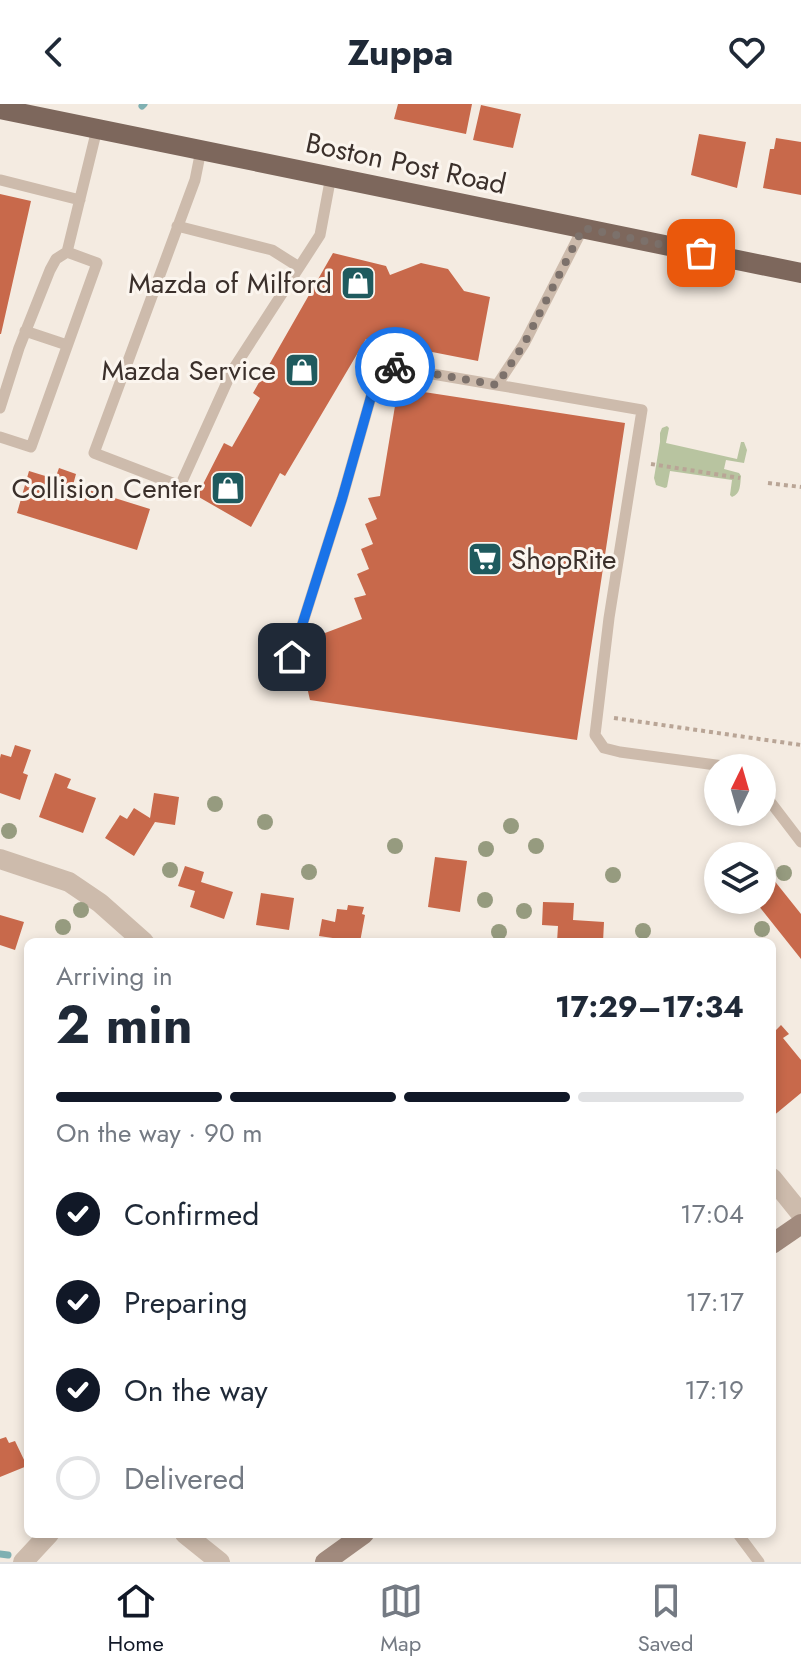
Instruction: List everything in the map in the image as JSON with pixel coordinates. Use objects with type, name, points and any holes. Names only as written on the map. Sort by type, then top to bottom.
[{"type":"main road","name":"Boston Post Road","points":[[0,109],[801,273]]},
{"type":"main road","points":[[776,1241],[801,1224]]},
{"type":"main road","points":[[325,1562],[358,1538]]},
{"type":"street","points":[[0,859],[69,882],[100,903],[139,938]]},
{"type":"street","points":[[776,1183],[801,1214]]},
{"type":"street","points":[[23,1562],[45,1538]]},
{"type":"street","points":[[190,1538],[220,1562]]},
{"type":"lane","points":[[0,408],[25,331],[50,270],[56,259],[67,252],[97,129]]},
{"type":"lane","points":[[201,150],[195,180],[94,453],[180,486],[232,371],[320,235],[331,176]]},
{"type":"lane","points":[[1,180],[80,200]]},
{"type":"lane","points":[[177,226],[272,250],[299,267]]},
{"type":"lane","points":[[497,385],[524,344],[583,228]]},
{"type":"lane","points":[[0,437],[31,447],[97,263],[67,252]]},
{"type":"lane","points":[[25,331],[67,345]]},
{"type":"lane","points":[[292,657],[380,365],[642,410],[609,618],[595,735],[604,748],[704,763]]},
{"type":"lane","points":[[776,809],[801,842]]},
{"type":"lane","points":[[741,1538],[759,1562]]},
{"type":"path","points":[[634,461],[740,478]]},
{"type":"path","points":[[768,483],[801,487]]},
{"type":"path","points":[[596,726],[613,728],[614,717],[801,745]]},
{"type":"green space","points":[[667,426],[666,443],[737,459],[741,442],[744,442],[747,450],[744,463],[726,460],[724,469],[741,476],[737,494],[730,495],[732,480],[670,471],[667,487],[656,485],[654,478],[660,433]]},
{"type":"building","points":[[398,104],[472,104],[466,134],[394,119]]},
{"type":"building","points":[[481,105],[521,114],[513,148],[473,140]]},
{"type":"building","points":[[699,134],[746,142],[737,188],[691,175]]},
{"type":"building","points":[[776,138],[801,142],[801,195],[763,188],[770,149],[774,149]]},
{"type":"building","points":[[0,194],[31,201],[1,334],[0,334]]},
{"type":"building","points":[[333,253],[386,266],[390,275],[421,263],[448,269],[464,291],[490,297],[478,361],[366,339],[285,476],[280,473],[251,527],[197,496],[224,443],[232,447],[260,398],[253,393]]},
{"type":"building","name":"ShopRite","points":[[398,388],[625,423],[577,740],[310,700],[307,687],[318,682],[325,633],[362,619],[354,598],[366,595],[357,574],[369,569],[361,549],[373,544],[365,524],[377,519],[368,498],[380,496]]},
{"type":"building","points":[[59,468],[76,474],[73,485],[150,509],[137,550],[17,513],[29,471],[55,479]]},
{"type":"building","points":[[15,745],[31,750],[23,773],[28,775],[20,800],[0,793],[1,754],[11,757]]},
{"type":"building","points":[[55,773],[71,779],[67,788],[96,798],[83,833],[39,817]]},
{"type":"building","points":[[154,793],[179,797],[175,825],[155,822],[134,856],[105,838],[120,815],[127,819],[134,808],[150,818]]},
{"type":"building","points":[[435,857],[467,861],[460,912],[428,907]]},
{"type":"building","points":[[185,866],[204,872],[201,882],[233,892],[224,919],[190,907],[195,891],[178,886]]},
{"type":"building","points":[[776,883],[801,914],[801,959],[765,914],[776,914]]},
{"type":"building","points":[[261,893],[294,898],[289,930],[256,925]]},
{"type":"building","points":[[543,902],[574,903],[573,920],[604,922],[603,938],[557,938],[558,926],[542,925]]},
{"type":"building","points":[[348,905],[364,907],[361,938],[319,936],[322,919],[335,922],[337,909],[347,910]]},
{"type":"building","points":[[0,915],[24,922],[15,950],[0,945]]},
{"type":"building","points":[[781,1025],[789,1034],[783,1038],[801,1060],[801,1093],[776,1114],[776,1030]]},
{"type":"building","points":[[6,1437],[9,1443],[15,1441],[24,1460],[24,1467],[0,1477],[0,1439]]},
{"type":"waterway","points":[[0,1554],[8,1555]]},
{"type":"way so far","points":[[395,367],[497,385],[524,344],[583,228],[701,253]]},
{"type":"place","name":"Mazda of Milford","points":[[358,283]]},
{"type":"place","name":"Mazda Service","points":[[302,370]]},
{"type":"place","name":"Collision Center","points":[[228,488]]},
{"type":"place","name":"ShopRite","points":[[485,559]]},
{"type":"route","points":[[292,657],[380,365],[395,367]]}]
